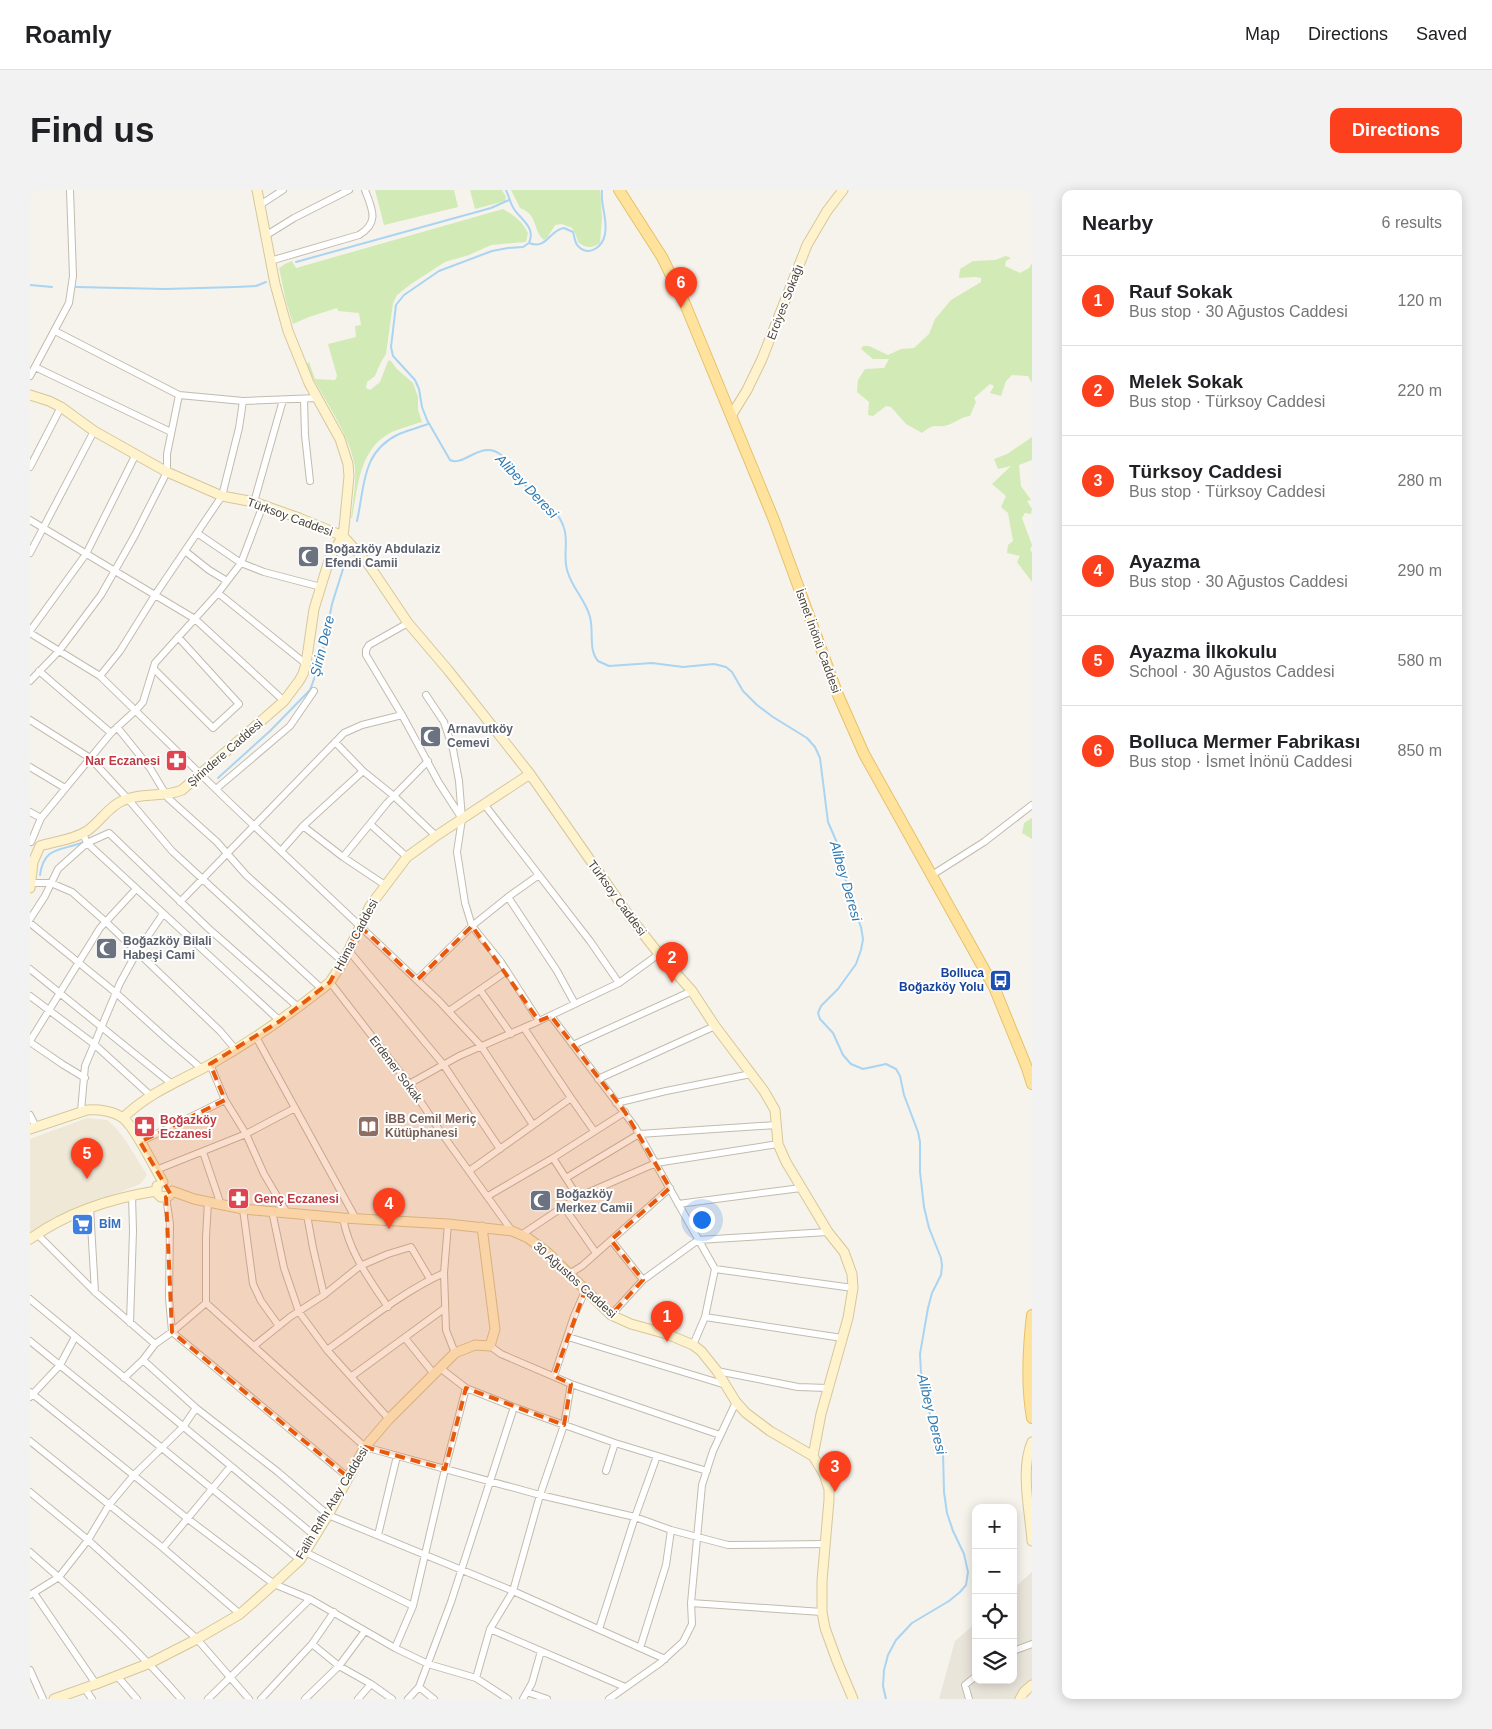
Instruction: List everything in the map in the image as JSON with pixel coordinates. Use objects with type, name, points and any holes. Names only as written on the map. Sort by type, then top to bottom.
[{"type":"main road","name":"İsmet İnönü Caddesi","points":[[620,190],[669,271],[685,304],[774,520],[825,661],[852,729],[864,754],[994,987],[1032,1084]]},
{"type":"main road","points":[[1032,1315],[1030,1383],[1032,1418]]},
{"type":"street","points":[[30,376],[69,303],[73,276],[70,190]]},
{"type":"street","points":[[257,190],[275,284],[294,347],[309,383],[340,439],[348,464],[349,481],[343,536]]},
{"type":"street","points":[[260,205],[283,190]]},
{"type":"street","points":[[266,236],[294,218],[349,190]]},
{"type":"street","points":[[270,261],[359,235],[367,230],[372,224],[373,215],[365,190]]},
{"type":"street","name":"Erciyes Sokağı","points":[[731,416],[747,390],[762,359],[807,246],[827,211],[843,190]]},
{"type":"street","points":[[55,331],[178,395],[243,401],[318,398]]},
{"type":"street","points":[[35,367],[170,432]]},
{"type":"street","name":"Türksoy Caddesi","points":[[30,395],[61,407],[94,431],[135,456],[167,472],[222,496],[258,504],[343,536],[369,565],[408,624],[530,774],[602,880],[659,954],[692,991],[715,1026],[771,1102],[775,1110],[778,1144],[786,1162],[828,1232],[844,1252],[850,1264],[853,1288],[848,1318],[820,1414],[813,1456]]},
{"type":"street","points":[[30,681],[59,651],[101,595],[167,472],[170,432],[178,395]]},
{"type":"street","points":[[304,399],[305,435],[310,481]]},
{"type":"street","points":[[236,1050],[220,1031],[72,892],[51,883],[30,884],[33,862],[40,846],[30,842],[41,818],[65,788],[111,732],[143,702],[155,663],[218,593],[241,563],[258,504],[283,400]]},
{"type":"street","points":[[100,676],[120,651],[155,595],[222,496],[239,428],[243,401]]},
{"type":"street","points":[[30,467],[61,407]]},
{"type":"street","points":[[30,553],[94,431]]},
{"type":"street","points":[[135,456],[86,554],[30,632],[100,676],[449,1011],[481,1046],[533,1125]]},
{"type":"street","points":[[30,520],[195,619],[284,701]]},
{"type":"street","points":[[197,533],[241,563],[264,572],[321,587]]},
{"type":"street","name":"Şirindere Caddesi","points":[[40,846],[83,834],[92,828],[115,805],[128,799],[136,796],[166,794],[182,790],[284,701],[303,674],[314,609],[330,557],[343,536]]},
{"type":"street","points":[[184,551],[227,581]]},
{"type":"street","points":[[218,593],[306,664]]},
{"type":"street","points":[[408,624],[369,645],[366,653],[439,783],[462,819]]},
{"type":"street","points":[[154,669],[213,728],[239,704],[178,637]]},
{"type":"street","points":[[39,671],[111,732]]},
{"type":"street","points":[[216,789],[290,726],[314,691]]},
{"type":"street","points":[[426,695],[444,722],[453,749],[459,782],[462,819],[456,852],[465,903],[472,926],[507,972],[539,1021]]},
{"type":"street","points":[[180,902],[344,732],[362,725],[402,715]]},
{"type":"street","points":[[30,720],[90,758],[172,851],[322,989]]},
{"type":"street","points":[[117,727],[150,768],[168,798],[217,842],[246,875],[343,962]]},
{"type":"street","points":[[335,742],[362,771],[394,796],[436,836]]},
{"type":"street","points":[[343,857],[394,796],[428,761]]},
{"type":"street","points":[[30,767],[65,788]]},
{"type":"street","points":[[281,851],[303,826],[362,771]]},
{"type":"street","name":"Hüma Caddesi","points":[[123,1118],[151,1096],[236,1050],[280,1021],[322,989],[330,982],[343,962],[370,906],[407,857],[530,774]]},
{"type":"street","points":[[484,804],[590,941],[619,982]]},
{"type":"street","points":[[932,875],[984,842],[1032,805]]},
{"type":"street","points":[[30,812],[41,818]]},
{"type":"street","points":[[370,824],[407,857]]},
{"type":"street","points":[[303,826],[343,857],[385,885]]},
{"type":"street","points":[[287,1213],[264,1174],[246,1134],[206,1067],[168,1040],[116,993],[30,921],[58,869],[87,844],[109,833],[180,902],[298,1007]]},
{"type":"street","points":[[83,834],[87,844],[280,1021]]},
{"type":"street","points":[[417,980],[472,926],[539,875]]},
{"type":"street","points":[[85,1078],[30,1042],[100,928],[136,889]]},
{"type":"street","points":[[508,897],[557,971],[575,1004]]},
{"type":"street","points":[[81,1111],[85,1066],[101,1027],[137,952],[163,914]]},
{"type":"street","points":[[349,951],[443,1064],[500,1149]]},
{"type":"street","points":[[409,1084],[443,1064],[551,1016],[619,982],[659,954]]},
{"type":"street","points":[[30,969],[172,1084]]},
{"type":"street","points":[[449,1011],[507,972]]},
{"type":"street","name":"Erdener Sokak","points":[[330,982],[409,1084],[440,1132],[512,1230]]},
{"type":"street","points":[[480,990],[511,1034]]},
{"type":"street","points":[[573,1045],[692,991]]},
{"type":"street","points":[[30,996],[94,1044],[151,1096]]},
{"type":"street","points":[[551,1016],[639,1134],[716,1269],[705,1317],[693,1344]]},
{"type":"street","points":[[598,1079],[715,1026]]},
{"type":"street","points":[[524,1028],[594,1131]]},
{"type":"street","points":[[256,1037],[356,1219]]},
{"type":"street","points":[[616,1103],[751,1074]]},
{"type":"street","points":[[469,1171],[571,1098]]},
{"type":"street","points":[[140,1142],[225,1100]]},
{"type":"street","points":[[156,1170],[246,1134],[295,1108]]},
{"type":"street","points":[[30,1115],[33,1128],[81,1111],[96,1110],[123,1118],[140,1142],[163,1182],[170,1184],[169,1298],[172,1332],[349,1478]]},
{"type":"street","points":[[488,1196],[624,1112]]},
{"type":"street","points":[[566,1178],[639,1134],[776,1125]]},
{"type":"street","points":[[521,1235],[578,1197],[656,1163],[778,1144]]},
{"type":"street","points":[[202,1152],[222,1204]]},
{"type":"street","points":[[552,1158],[578,1197]]},
{"type":"street","points":[[156,1190],[159,1184],[163,1182]]},
{"type":"street","points":[[568,1274],[596,1253],[670,1188]]},
{"type":"street","points":[[678,1204],[801,1188]]},
{"type":"street","points":[[156,1190],[161,1197],[169,1194]]},
{"type":"street","points":[[155,1344],[34,1236],[90,1208],[156,1190]]},
{"type":"street","name":"30 Ağustos Caddesi","points":[[169,1194],[243,1209],[512,1230],[535,1242],[548,1253],[611,1315],[631,1324],[667,1334],[693,1344],[702,1351],[717,1371],[736,1402],[757,1422],[813,1456]]},
{"type":"street","points":[[130,1323],[133,1231],[132,1195]]},
{"type":"street","points":[[208,1202],[206,1303],[365,1447],[540,1495],[635,1517],[671,1530],[728,1545],[826,1544]]},
{"type":"street","points":[[564,1206],[596,1253]]},
{"type":"street","points":[[90,1208],[95,1292]]},
{"type":"street","points":[[243,1209],[252,1284],[278,1326]]},
{"type":"street","points":[[272,1211],[284,1268],[299,1312],[327,1350],[389,1418]]},
{"type":"street","points":[[308,1215],[313,1248],[324,1295]]},
{"type":"street","points":[[343,1218],[346,1233],[360,1266],[388,1307]]},
{"type":"street","points":[[448,1224],[444,1273],[446,1330],[455,1353]]},
{"type":"street","points":[[482,1228],[495,1329],[490,1346],[501,1354],[572,1384],[720,1435]]},
{"type":"street","points":[[611,1315],[643,1280],[698,1240],[828,1232]]},
{"type":"street","points":[[611,1240],[643,1280]]},
{"type":"street","points":[[254,1346],[278,1326],[324,1295],[360,1266],[388,1254],[411,1247],[430,1279]]},
{"type":"street","points":[[716,1269],[853,1288]]},
{"type":"street","points":[[327,1350],[430,1279],[444,1273]]},
{"type":"street","points":[[554,1376],[574,1316],[585,1291]]},
{"type":"street","points":[[30,1299],[314,1536]]},
{"type":"street","points":[[124,1378],[143,1360],[155,1344],[206,1303]]},
{"type":"street","points":[[352,1376],[445,1308]]},
{"type":"street","points":[[705,1317],[842,1338]]},
{"type":"street","points":[[75,1337],[60,1365],[31,1394],[188,1519],[274,1584],[310,1599],[365,1632],[428,1664],[476,1678],[508,1699]]},
{"type":"street","points":[[568,1337],[726,1385]]},
{"type":"street","points":[[404,1338],[437,1371],[466,1388],[615,1443],[707,1471]]},
{"type":"street","points":[[30,1341],[213,1489],[302,1556],[413,1606]]},
{"type":"street","name":"Falih Rıfhı Atay Caddesi","points":[[54,1699],[150,1663],[240,1614],[302,1556],[328,1515],[365,1447],[389,1418],[455,1353],[475,1345],[490,1346]]},
{"type":"street","points":[[143,1360],[196,1408],[278,1472],[328,1515],[513,1591],[665,1659]]},
{"type":"street","points":[[717,1371],[798,1387],[827,1388]]},
{"type":"street","points":[[476,1678],[490,1629],[513,1591],[540,1495],[564,1425],[572,1384]]},
{"type":"street","points":[[395,1648],[413,1606],[466,1388]]},
{"type":"street","points":[[609,1699],[665,1659],[683,1642],[692,1624],[691,1603],[702,1485],[720,1435],[736,1402]]},
{"type":"street","points":[[408,1699],[419,1687],[428,1664],[462,1570],[514,1407]]},
{"type":"street","points":[[96,1684],[32,1594],[59,1577],[88,1540],[109,1505],[134,1475],[184,1427],[196,1408]]},
{"type":"street","points":[[30,1440],[163,1548],[240,1614]]},
{"type":"street","points":[[1032,1442],[1026,1466],[1032,1541]]},
{"type":"street","points":[[606,1471],[615,1443]]},
{"type":"street","points":[[378,1535],[397,1456]]},
{"type":"street","points":[[599,1629],[657,1456]]},
{"type":"street","points":[[813,1456],[824,1474],[830,1500],[822,1581],[822,1612],[825,1628],[853,1699]]},
{"type":"street","points":[[163,1548],[231,1466]]},
{"type":"street","points":[[30,1492],[88,1540],[197,1639],[249,1699]]},
{"type":"street","points":[[640,1648],[666,1565],[671,1530]]},
{"type":"street","points":[[30,1552],[150,1663],[181,1699]]},
{"type":"street","points":[[208,1699],[310,1599]]},
{"type":"street","points":[[691,1603],[822,1612]]},
{"type":"street","points":[[260,1699],[312,1644],[334,1612]]},
{"type":"street","points":[[490,1629],[625,1688]]},
{"type":"street","points":[[305,1699],[339,1666],[365,1632]]},
{"type":"street","points":[[312,1644],[339,1666],[371,1684],[392,1699]]},
{"type":"street","points":[[1017,1650],[1032,1644]]},
{"type":"street","points":[[523,1699],[532,1683],[541,1651]]},
{"type":"street","points":[[30,1670],[43,1699]]},
{"type":"street","points":[[117,1676],[137,1699]]},
{"type":"street","points":[[969,1699],[965,1685],[972,1679]]},
{"type":"street","points":[[358,1699],[371,1684]]},
{"type":"street","points":[[1020,1699],[1024,1692],[1032,1685]]},
{"type":"street","points":[[419,1687],[434,1699]]},
{"type":"street","points":[[85,1688],[92,1699]]},
{"type":"street","points":[[527,1692],[546,1699]]},
{"type":"highlighted area","points":[[360,926],[417,980],[472,926],[539,1021],[551,1016],[625,1112],[670,1188],[611,1240],[643,1280],[611,1315],[585,1291],[554,1376],[571,1384],[564,1425],[466,1388],[445,1469],[365,1447],[349,1478],[172,1332],[166,1197],[171,1195],[140,1142],[225,1100],[210,1064],[280,1021],[330,982]]},
{"type":"shaded area","points":[[87,1118],[107,1120],[116,1128],[147,1175],[140,1184],[45,1223],[30,1232],[30,1139]]},
{"type":"shaded area","points":[[1032,1572],[1032,1699],[939,1699],[955,1641],[972,1626],[972,1684],[1017,1684],[1017,1585]]},
{"type":"green space","points":[[375,190],[454,190],[458,207],[384,225]]},
{"type":"green space","points":[[470,190],[502,190],[506,197],[505,201],[475,209]]},
{"type":"green space","points":[[511,190],[600,190],[602,218],[600,243],[591,247],[583,246],[578,242],[572,228],[562,224],[555,225],[544,240],[540,236],[530,215],[520,208]]},
{"type":"green space","points":[[503,209],[521,222],[528,233],[526,242],[491,245],[469,255],[445,262],[397,295],[393,303],[386,354],[375,376],[367,382],[366,388],[370,390],[380,382],[390,360],[413,383],[418,397],[418,410],[422,422],[392,432],[381,439],[373,448],[366,458],[362,469],[351,518],[355,480],[352,455],[341,428],[306,364],[309,362],[315,379],[335,380],[337,376],[328,344],[356,337],[355,326],[361,325],[359,313],[338,311],[337,308],[293,324],[279,268],[292,261],[296,268]]},
{"type":"green space","points":[[1006,256],[1011,258],[1006,261],[1005,266],[1020,273],[1029,268],[1032,263],[1032,381],[1028,376],[1012,375],[1006,381],[1001,396],[990,393],[994,386],[990,384],[974,398],[976,402],[970,416],[948,425],[933,426],[922,433],[906,424],[891,407],[886,406],[873,416],[868,415],[869,402],[857,392],[858,380],[865,369],[884,368],[889,359],[873,359],[861,349],[863,346],[869,346],[888,355],[901,349],[914,348],[929,334],[935,319],[951,300],[981,282],[981,278],[959,278],[960,269],[973,261],[995,260]]},
{"type":"green space","points":[[1032,437],[1032,460],[1019,465],[1021,486],[1031,500],[1027,501],[1032,509],[1031,514],[1025,513],[1022,518],[1032,545],[1030,550],[1032,552],[1032,582],[1017,562],[1020,556],[1007,553],[1008,545],[1013,541],[1008,513],[1001,507],[1006,496],[992,484],[1011,466],[998,469],[994,459],[1007,454]]},
{"type":"green space","points":[[1032,818],[1032,839],[1022,833],[1024,823]]},
{"type":"waterway","name":"Alibey Deresi","points":[[506,190],[511,204],[531,232],[529,243],[523,247],[492,251],[439,271],[404,295],[396,305],[391,347],[393,356],[415,380],[427,420],[450,460],[461,460],[486,450],[500,454],[518,478],[550,507],[561,520],[566,539],[566,567],[570,579],[588,611],[591,623],[592,646],[598,661],[609,666],[652,663],[683,667],[714,664],[726,667],[732,672],[743,691],[757,705],[807,738],[815,747],[820,758],[828,822],[841,852],[848,893],[861,927],[863,939],[856,964],[838,989],[821,1006],[818,1013],[820,1019],[833,1033],[843,1055],[851,1064],[863,1069],[886,1064],[896,1069],[918,1132],[924,1207],[942,1266],[941,1275],[932,1293],[928,1308],[920,1354],[921,1373],[932,1424],[943,1453],[944,1492],[947,1513],[964,1554],[968,1572],[966,1585],[960,1592],[949,1601],[912,1623],[896,1640],[888,1655],[884,1670],[883,1686],[886,1699]]},
{"type":"waterway","points":[[529,243],[540,244],[555,232],[564,228],[573,232],[576,244],[583,250],[595,249],[602,242],[606,228],[602,190]]},
{"type":"waterway","points":[[296,262],[491,208],[509,200]]},
{"type":"waterway","points":[[76,287],[165,289],[256,286],[266,282]]},
{"type":"waterway","points":[[30,285],[52,287]]},
{"type":"waterway","name":"Şirin Dere","points":[[357,521],[367,471],[371,460],[378,450],[387,441],[399,434],[428,424]]},
{"type":"waterway","name":"Şirin Dere","points":[[218,778],[270,731],[310,690],[321,660],[332,604],[344,566]]},
{"type":"waterway","name":"Şirin Dere","points":[[40,875],[45,859],[54,851],[81,843]]},
{"type":"place","name":"Bolluca Mermer Fabrikası","points":[[681,308]]},
{"type":"place","name":"Boğazköy Abdulaziz Efendi Camii","points":[[309,556]]},
{"type":"place","name":"Arnavutköy Cemevi","points":[[431,736]]},
{"type":"place","name":"Nar Eczanesi","points":[[176,761]]},
{"type":"place","name":"Boğazköy Bilali Habeşi Cami","points":[[107,948]]},
{"type":"place","name":"Bolluca Boğazköy Yolu","points":[[1000,980]]},
{"type":"place","name":"Melek Sokak","points":[[672,983]]},
{"type":"place","name":"İBB Cemil Meriç Kütüphanesi","points":[[369,1126]]},
{"type":"place","name":"Boğazköy Eczanesi","points":[[144,1127]]},
{"type":"place","name":"Ayazma İlkokulu","points":[[87,1179]]},
{"type":"place","name":"Genç Eczanesi","points":[[238,1199]]},
{"type":"place","name":"Boğazköy Merkez Camii","points":[[540,1201]]},
{"type":"place","name":"BİM","points":[[83,1224]]},
{"type":"place","name":"Ayazma","points":[[389,1229]]},
{"type":"place","name":"Rauf Sokak","points":[[667,1342]]},
{"type":"place","name":"Türksoy Caddesi","points":[[835,1492]]}]
